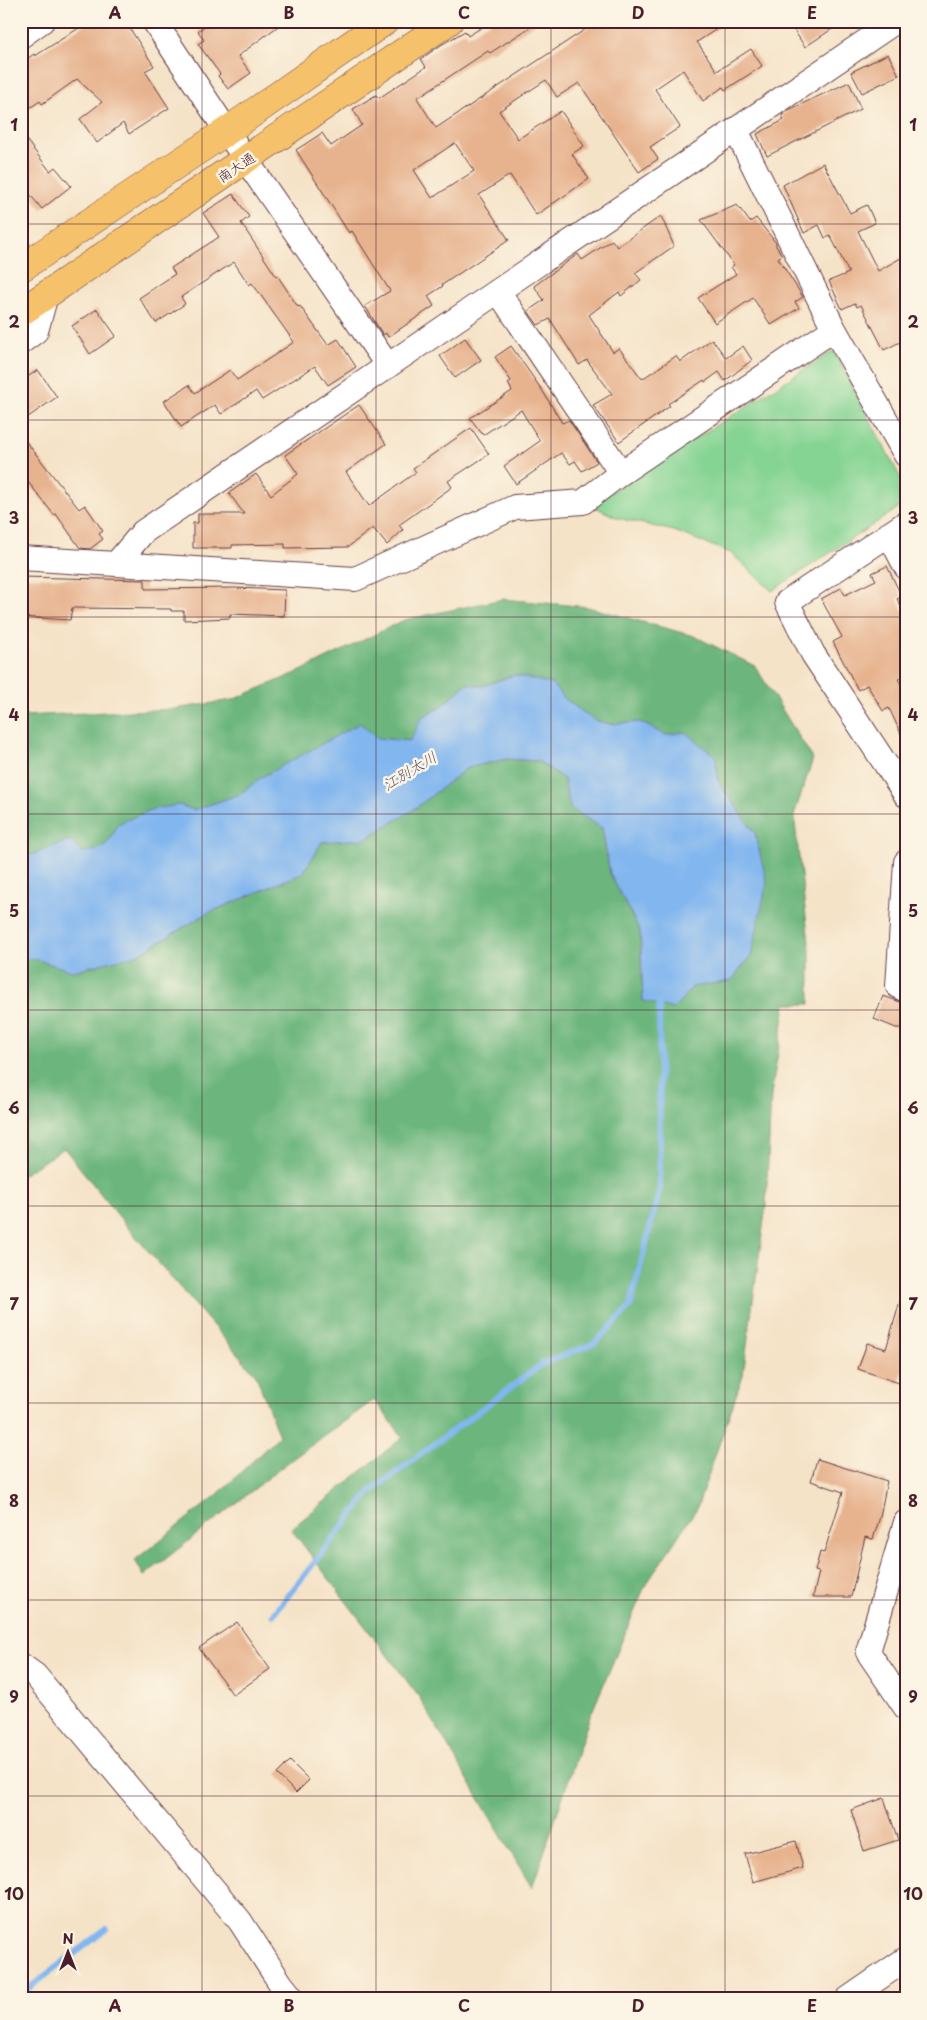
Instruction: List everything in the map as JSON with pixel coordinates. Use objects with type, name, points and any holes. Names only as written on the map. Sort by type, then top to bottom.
[{"type":"main road","points":[[28,259],[227,131],[384,21]]},
{"type":"main road","name":"南大通","points":[[21,312],[449,21]]},
{"type":"street","points":[[21,36],[42,21]]},
{"type":"street","points":[[154,21],[246,160],[388,366]]},
{"type":"street","points":[[116,564],[143,532],[896,21]]},
{"type":"street","points":[[736,130],[834,329],[906,455]]},
{"type":"street","points":[[498,291],[621,473]]},
{"type":"street","points":[[21,342],[36,331],[46,295]]},
{"type":"street","points":[[21,558],[355,579],[515,506],[583,502],[621,473],[834,329]]},
{"type":"street","points":[[906,567],[897,529],[787,602],[813,654],[906,794]]},
{"type":"street","points":[[906,862],[898,986],[906,990]]},
{"type":"street","points":[[906,1522],[868,1652],[906,1708]]},
{"type":"street","points":[[21,1665],[35,1675],[240,1921],[293,1999]]},
{"type":"street","points":[[848,1999],[906,1959]]},
{"type":"green space","points":[[833,351],[906,488],[906,503],[772,591],[731,553],[674,531],[618,518],[591,505]]},
{"type":"green space","points":[[503,599],[588,607],[694,636],[755,666],[813,759],[794,815],[810,951],[810,1004],[786,1004],[771,1095],[766,1205],[743,1375],[697,1508],[645,1586],[589,1719],[532,1888],[419,1697],[291,1529],[403,1437],[374,1400],[291,1460],[144,1576],[135,1560],[217,1495],[279,1436],[256,1375],[129,1229],[64,1148],[21,1176],[21,962],[32,958],[72,970],[137,955],[208,913],[303,873],[322,842],[366,838],[413,810],[467,768],[506,759],[538,761],[564,779],[571,808],[602,828],[610,874],[640,931],[643,1001],[692,987],[731,981],[755,833],[718,781],[716,757],[640,722],[610,724],[594,720],[565,699],[552,684],[514,675],[483,686],[466,684],[441,707],[422,717],[411,741],[377,738],[260,778],[240,794],[194,810],[179,805],[96,851],[82,853],[70,840],[26,857],[21,855],[21,716],[175,709],[232,700],[301,671],[404,620]]},
{"type":"water","name":"江別太川","points":[[514,675],[552,684],[565,699],[594,720],[610,724],[640,722],[665,735],[685,732],[716,757],[718,781],[755,833],[767,882],[751,956],[731,981],[692,987],[674,1009],[643,1001],[640,931],[610,874],[602,828],[570,808],[564,779],[538,761],[506,759],[467,768],[413,810],[365,839],[322,842],[303,873],[208,913],[137,955],[72,971],[32,958],[21,962],[21,855],[26,857],[70,840],[82,852],[96,850],[109,841],[117,824],[153,809],[179,805],[194,810],[240,794],[260,778],[360,723],[377,738],[410,741],[422,717],[441,707],[466,684],[483,686]]},
{"type":"building","points":[[90,21],[125,21],[154,66],[145,71],[169,108],[129,134],[123,123],[97,143],[80,119],[102,102],[77,79],[42,104],[40,101],[21,114],[21,63]]},
{"type":"building","points":[[211,21],[285,21],[238,56],[251,73],[228,89],[218,76],[220,74],[198,44],[204,40],[198,31]]},
{"type":"building","points":[[492,21],[540,21],[490,53],[488,51],[417,98],[436,128],[598,21],[729,21],[697,42],[717,71],[751,49],[762,66],[725,90],[723,87],[703,101],[683,70],[655,89],[680,127],[650,147],[658,159],[639,172],[579,83],[557,97],[546,80],[499,111],[518,139],[561,111],[584,146],[572,154],[589,179],[536,215],[510,175],[479,195],[509,240],[428,296],[434,306],[388,337],[386,333],[383,335],[365,306],[390,291],[352,231],[349,233],[296,150],[322,133],[331,146],[362,125],[353,109],[376,95],[379,98],[426,67],[421,59],[441,45],[465,31],[468,36]],"holes":[[[455,143],[474,171],[432,198],[414,170]]]},
{"type":"building","points":[[788,21],[844,21],[805,47]]},
{"type":"building","points":[[888,54],[899,75],[862,93],[851,72]]},
{"type":"building","points":[[849,82],[861,109],[767,156],[757,134],[784,120],[782,115],[791,109]]},
{"type":"building","points":[[21,133],[50,171],[55,167],[71,186],[42,209],[21,184]]},
{"type":"building","points":[[823,163],[850,213],[867,205],[875,223],[858,231],[878,271],[906,255],[906,339],[884,350],[861,305],[857,307],[855,303],[842,309],[829,281],[849,273],[830,235],[825,238],[819,225],[804,233],[783,185]]},
{"type":"building","points":[[233,194],[249,217],[241,223],[298,307],[300,306],[328,345],[338,339],[356,367],[328,385],[315,366],[262,400],[256,391],[221,414],[215,405],[181,427],[164,401],[189,385],[195,393],[230,370],[237,380],[294,342],[252,283],[249,285],[234,262],[181,297],[185,304],[156,323],[139,298],[175,274],[171,268],[219,237],[203,213]]},
{"type":"building","points":[[737,205],[750,222],[756,218],[776,243],[782,255],[778,258],[803,297],[795,302],[799,308],[771,325],[753,298],[715,323],[698,298],[736,274],[731,267],[734,265],[701,220]]},
{"type":"building","points":[[661,216],[674,246],[635,273],[641,280],[621,296],[619,292],[589,315],[613,352],[619,348],[642,379],[676,356],[680,362],[712,339],[726,358],[743,346],[752,360],[725,381],[719,372],[705,382],[704,380],[668,404],[670,406],[619,442],[593,405],[612,394],[587,360],[579,365],[550,319],[538,325],[528,311],[544,300],[534,286],[578,254],[582,260],[612,240],[617,247]]},
{"type":"building","points":[[97,309],[116,336],[90,354],[72,326]]},
{"type":"building","points":[[465,338],[481,360],[455,378],[440,356]]},
{"type":"building","points":[[511,346],[542,390],[562,423],[569,420],[597,462],[582,471],[575,461],[570,464],[561,453],[516,484],[504,466],[540,441],[521,410],[483,435],[470,418],[512,391],[508,383],[511,381],[495,357]]},
{"type":"building","points":[[38,370],[57,397],[21,422],[21,381]]},
{"type":"building","points":[[359,405],[386,444],[346,472],[369,506],[416,472],[413,468],[471,428],[489,454],[448,481],[452,487],[399,525],[403,530],[387,545],[373,528],[348,547],[285,548],[285,544],[232,545],[232,548],[193,548],[193,523],[198,523],[198,514],[244,514],[229,493],[256,474],[271,495],[298,474],[285,455]]},
{"type":"building","points":[[21,435],[79,509],[85,505],[103,531],[99,534],[103,539],[90,549],[80,548],[56,514],[54,515],[21,473]]},
{"type":"building","points":[[887,566],[902,597],[897,599],[906,615],[906,676],[898,679],[906,693],[906,745],[889,708],[883,711],[867,685],[858,690],[833,642],[842,637],[821,599],[841,588],[845,595],[876,580],[872,573]]},
{"type":"building","points":[[21,577],[145,580],[145,589],[234,588],[285,590],[284,616],[230,614],[230,618],[184,620],[184,611],[171,611],[171,609],[72,608],[70,620],[21,617]]},
{"type":"building","points":[[883,996],[906,1004],[906,1020],[903,1028],[896,1028],[874,1019]]},
{"type":"building","points":[[901,1298],[906,1299],[906,1363],[899,1383],[858,1369],[867,1343],[886,1349]]},
{"type":"building","points":[[817,1459],[887,1481],[880,1517],[873,1539],[865,1537],[851,1597],[813,1597],[819,1572],[815,1571],[820,1552],[824,1553],[843,1492],[811,1481]]},
{"type":"building","points":[[237,1622],[270,1669],[233,1695],[199,1648]]},
{"type":"building","points":[[290,1761],[309,1780],[296,1793],[277,1774]]},
{"type":"building","points":[[884,1798],[898,1840],[864,1851],[851,1810]]},
{"type":"building","points":[[796,1841],[803,1868],[753,1882],[745,1854]]},
{"type":"waterway","points":[[273,1615],[370,1492],[542,1364],[595,1343],[630,1307],[660,1188],[659,997]]},
{"type":"waterway","points":[[21,1994],[107,1929]]}]
